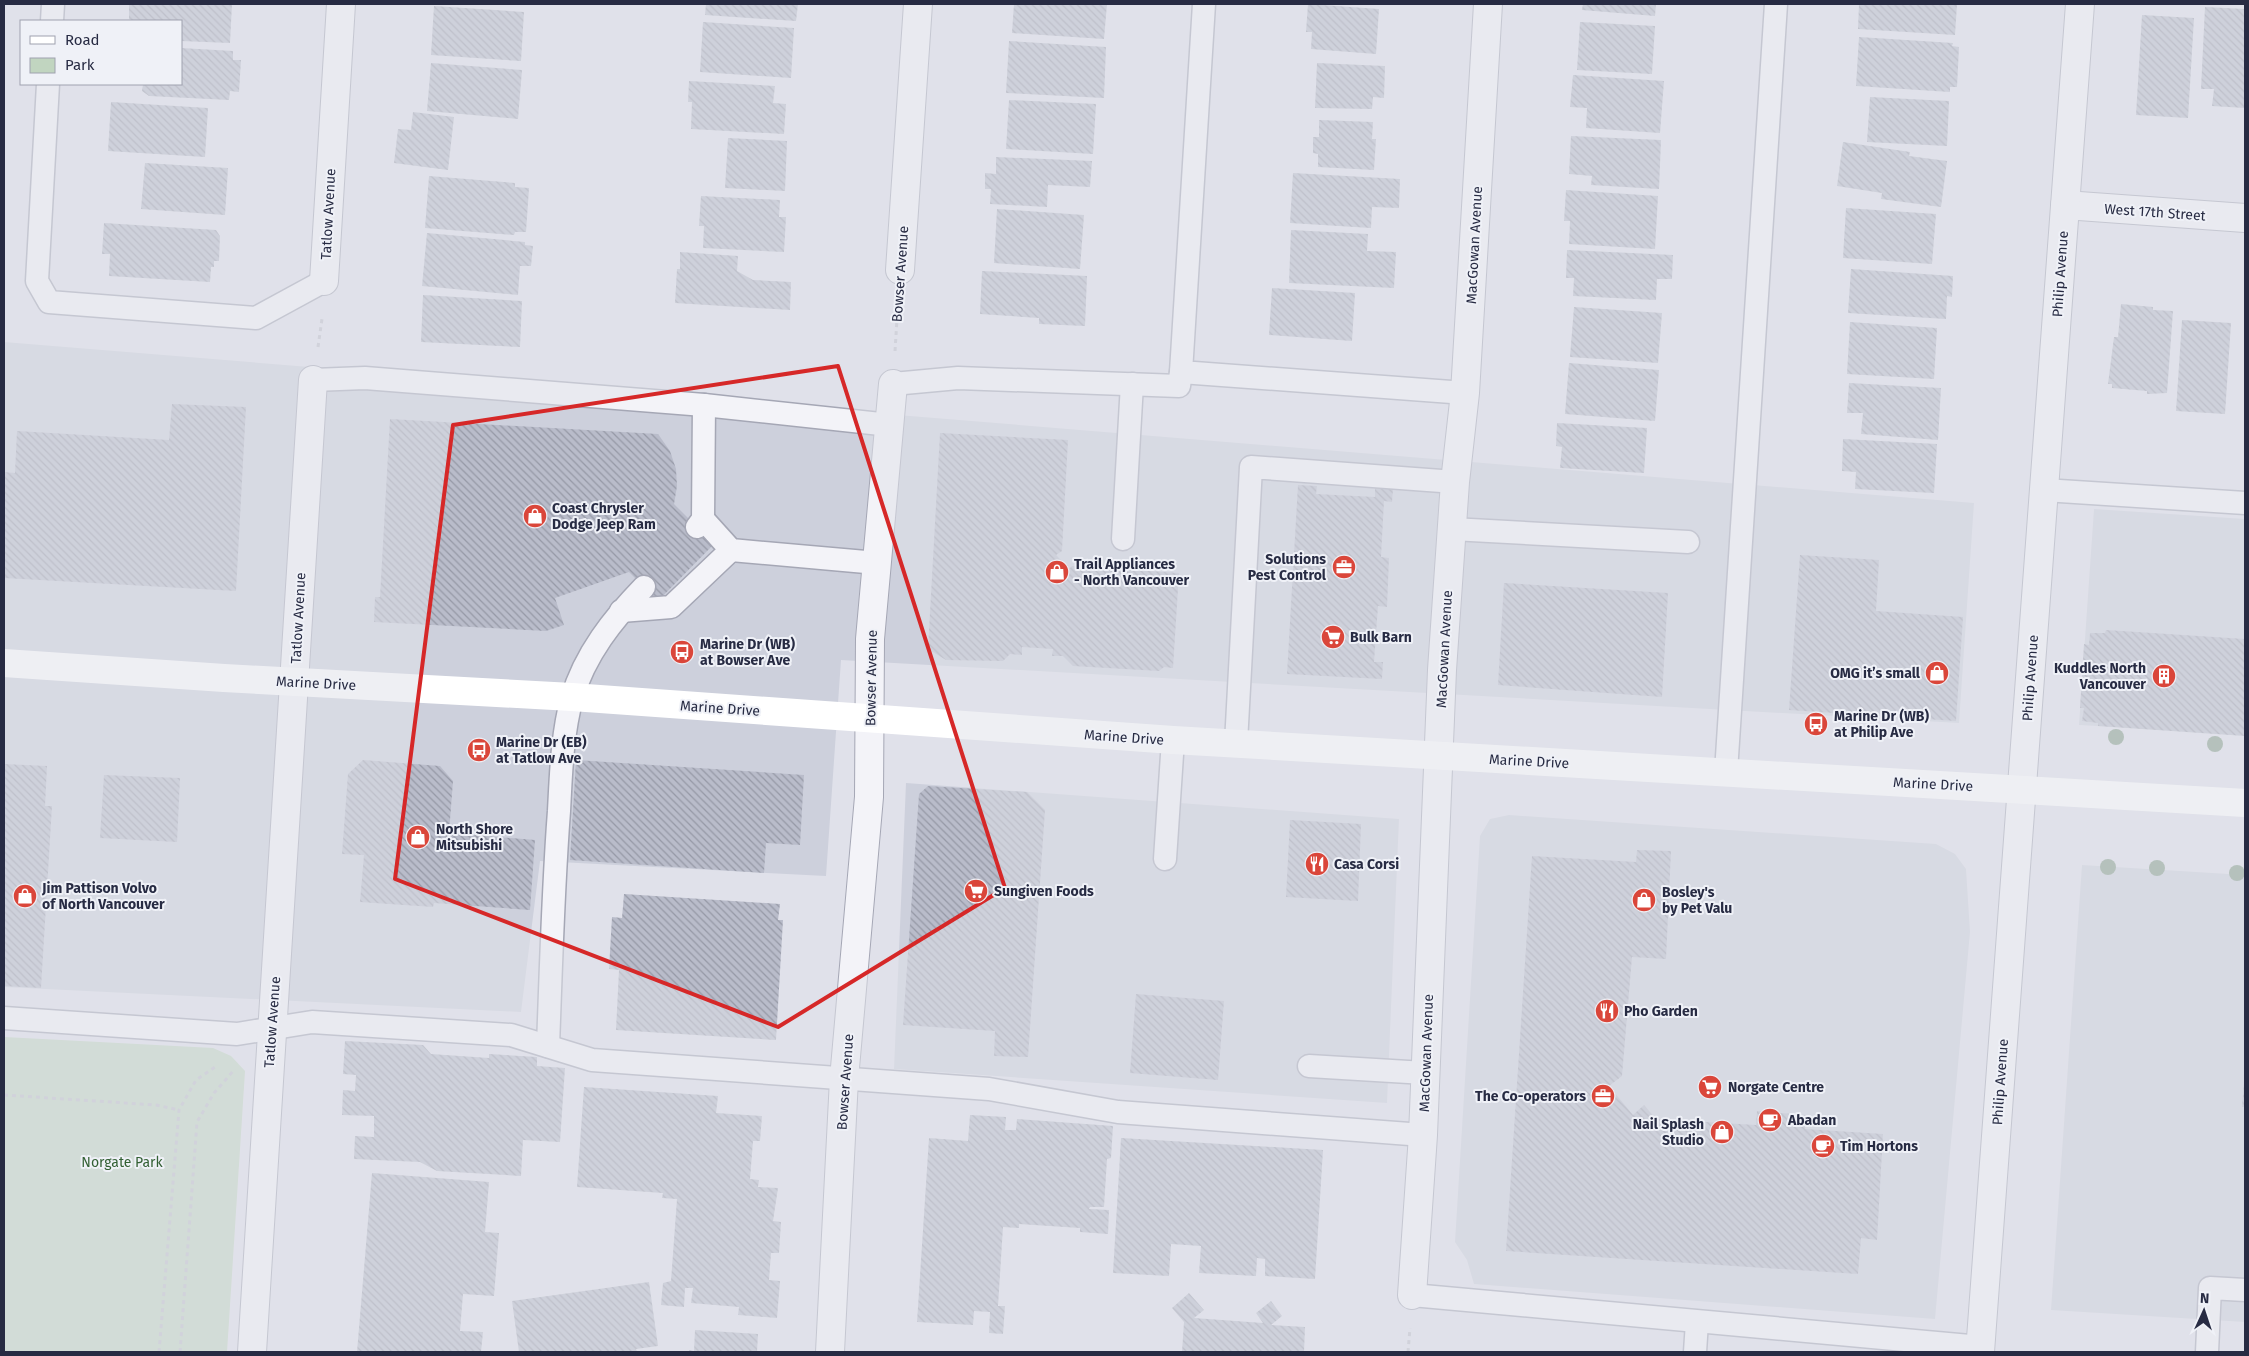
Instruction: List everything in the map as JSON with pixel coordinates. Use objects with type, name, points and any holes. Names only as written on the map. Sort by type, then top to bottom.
[{"type":"main road","name":"Marine Drive","points":[[4,663],[294,682],[572,697],[1236,744],[2245,803]]},
{"type":"street","name":"Tatlow Avenue","points":[[324,281],[341,4]]},
{"type":"street","name":"Bowser Avenue","points":[[900,270],[918,4]]},
{"type":"street","name":"MacGowan Avenue","points":[[1412,1295],[1423,1134],[1438,755],[1455,482],[1465,393],[1488,4]]},
{"type":"street","name":"Philip Avenue","points":[[1980,1350],[2080,4]]},
{"type":"street","name":"West 17th Street","points":[[2065,205],[2245,218]]},
{"type":"street","name":"Tatlow Avenue","points":[[252,1352],[313,380]]},
{"type":"street","name":"Bowser Avenue","points":[[830,1352],[844,1079],[869,797],[870,638],[893,384]]},
{"type":"lane","points":[[52,20],[53,4]]},
{"type":"lane","points":[[893,384],[958,378],[1179,386],[1182,372],[1204,4]]},
{"type":"lane","points":[[1726,772],[1776,4]]},
{"type":"lane","points":[[48,85],[37,281],[48,302],[256,318],[324,281]]},
{"type":"lane","points":[[1182,372],[1465,393]]},
{"type":"lane","points":[[313,380],[365,378],[704,405],[890,425]]},
{"type":"lane","points":[[1123,539],[1132,384]]},
{"type":"lane","points":[[704,405],[700,523],[730,550],[876,562]]},
{"type":"lane","points":[[1236,744],[1251,467],[1455,482]]},
{"type":"lane","points":[[2044,490],[2245,503]]},
{"type":"lane","points":[[1452,529],[1688,542]]},
{"type":"lane","points":[[621,612],[672,607],[730,550]]},
{"type":"lane","points":[[548,1046],[554,875],[563,756],[572,697],[596,644],[644,587]]},
{"type":"lane","points":[[1165,859],[1172,740]]},
{"type":"lane","points":[[4,1018],[237,1034],[271,1027],[312,1022],[511,1035],[592,1060],[988,1089],[1118,1112],[1423,1134]]},
{"type":"lane","points":[[1309,1066],[1425,1073]]},
{"type":"lane","points":[[2207,1352],[2210,1288],[2245,1290]]},
{"type":"lane","points":[[1412,1295],[1980,1350]]},
{"type":"lane","points":[[1695,1352],[1697,1322]]},
{"type":"path","name":"Bowser Avenue","points":[[893,384],[900,270]]},
{"type":"path","points":[[313,380],[321,330],[324,281]]},
{"type":"path","points":[[180,1352],[198,1122],[214,1093],[271,1027]]},
{"type":"path","points":[[159,1352],[179,1110],[196,1080],[215,1068],[220,1052],[221,1033]]},
{"type":"path","points":[[4,1095],[156,1105],[179,1110]]},
{"type":"highlighted area","points":[[838,366],[1005,888],[778,1027],[395,879],[453,425]]},
{"type":"shaded area","points":[[4,342],[1974,503],[1959,723],[841,660],[826,876],[540,861],[521,1012],[4,987]]},
{"type":"shaded area","points":[[2094,509],[2245,519],[2245,734],[2079,725]]},
{"type":"shaded area","points":[[906,783],[1399,819],[1387,1103],[894,1069]]},
{"type":"shaded area","name":"Norgate Centre","points":[[1509,815],[1936,844],[1955,854],[1966,869],[1970,932],[1935,1319],[1474,1284],[1467,1260],[1455,1242],[1480,836],[1490,819]]},
{"type":"shaded area","points":[[2082,865],[2245,875],[2245,1322],[2051,1310]]},
{"type":"green space","name":"Norgate Park","points":[[4,1037],[213,1048],[231,1056],[245,1071],[227,1352],[4,1352]]},
{"type":"building","points":[[129,4],[232,4],[230,43],[182,41],[182,20],[129,19]]},
{"type":"building","points":[[706,4],[798,4],[796,21],[705,15]]},
{"type":"building","points":[[1014,4],[1107,4],[1104,39],[1012,33]]},
{"type":"building","points":[[1308,4],[1379,9],[1376,54],[1311,49],[1312,32],[1306,32]]},
{"type":"building","points":[[1583,4],[1656,4],[1655,16],[1582,10]]},
{"type":"building","points":[[1859,4],[1957,4],[1955,35],[1858,29]]},
{"type":"building","points":[[434,6],[524,12],[521,61],[431,55]]},
{"type":"building","points":[[2205,7],[2245,9],[2245,108],[2212,106],[2214,89],[2201,89]]},
{"type":"building","points":[[2142,15],[2194,18],[2188,118],[2136,115]]},
{"type":"building","points":[[703,22],[794,28],[791,78],[700,72]]},
{"type":"building","points":[[1580,22],[1655,26],[1652,74],[1577,70]]},
{"type":"building","points":[[1859,37],[1953,43],[1952,46],[1959,47],[1957,87],[1950,87],[1950,92],[1856,86]]},
{"type":"building","points":[[1009,41],[1106,47],[1104,98],[1006,93]]},
{"type":"building","points":[[182,48],[233,51],[233,60],[241,60],[239,92],[230,91],[229,100],[149,96],[142,91],[143,85],[182,85]]},
{"type":"building","points":[[431,63],[522,70],[518,119],[427,111]]},
{"type":"building","points":[[1317,63],[1385,66],[1384,98],[1373,97],[1372,109],[1315,108]]},
{"type":"building","points":[[1573,75],[1664,81],[1660,133],[1586,128],[1587,108],[1570,107]]},
{"type":"building","points":[[689,81],[775,86],[773,103],[786,104],[784,134],[691,129],[692,102],[688,102]]},
{"type":"building","points":[[1870,97],[1949,101],[1947,146],[1867,142]]},
{"type":"building","points":[[1009,100],[1096,104],[1093,154],[1006,149]]},
{"type":"building","points":[[111,102],[208,108],[205,157],[108,151]]},
{"type":"building","points":[[413,112],[454,117],[448,170],[394,163],[398,129],[411,130]]},
{"type":"building","points":[[1319,120],[1373,122],[1372,139],[1376,139],[1374,170],[1318,167],[1318,154],[1313,153],[1313,137],[1319,137]]},
{"type":"building","points":[[1571,136],[1661,140],[1659,189],[1591,185],[1592,176],[1569,174]]},
{"type":"building","points":[[728,138],[787,141],[785,191],[725,188]]},
{"type":"building","points":[[1843,142],[1910,152],[1909,156],[1947,161],[1941,207],[1881,199],[1882,193],[1837,186]]},
{"type":"building","points":[[996,157],[1092,161],[1090,187],[1048,185],[1047,207],[990,204],[991,189],[985,189],[985,173],[996,174]]},
{"type":"building","points":[[145,163],[228,168],[225,215],[141,209]]},
{"type":"building","points":[[1293,173],[1400,179],[1399,208],[1372,207],[1371,228],[1290,223]]},
{"type":"building","points":[[429,176],[515,183],[515,187],[529,188],[526,232],[515,232],[514,235],[425,228]]},
{"type":"building","points":[[1566,190],[1658,196],[1655,249],[1569,244],[1570,221],[1564,221]]},
{"type":"building","points":[[701,196],[780,200],[779,217],[786,217],[784,252],[703,248],[704,226],[699,226]]},
{"type":"building","points":[[1846,208],[1936,214],[1932,264],[1843,258]]},
{"type":"building","points":[[997,209],[1084,215],[1080,269],[994,263]]},
{"type":"building","points":[[104,223],[216,230],[220,236],[219,261],[214,261],[214,267],[211,267],[210,282],[109,276],[110,254],[102,254]]},
{"type":"building","points":[[1291,230],[1368,234],[1367,251],[1396,252],[1394,288],[1289,283]]},
{"type":"building","points":[[427,233],[525,242],[525,245],[533,246],[531,266],[520,266],[518,295],[422,286]]},
{"type":"building","points":[[1567,250],[1673,255],[1672,279],[1657,279],[1656,300],[1573,296],[1574,278],[1566,278]]},
{"type":"building","points":[[680,252],[738,256],[737,271],[753,280],[791,282],[790,310],[675,303],[677,269],[680,269]]},
{"type":"building","points":[[1851,269],[1953,276],[1952,297],[1947,296],[1946,319],[1848,313]]},
{"type":"building","points":[[982,271],[1087,276],[1085,326],[1039,324],[1039,318],[980,314]]},
{"type":"building","points":[[1272,288],[1355,293],[1352,341],[1269,335]]},
{"type":"building","points":[[423,295],[522,301],[520,347],[421,342]]},
{"type":"building","points":[[2121,304],[2153,307],[2153,310],[2173,311],[2167,393],[2147,394],[2147,391],[2112,388],[2112,384],[2108,384],[2114,337],[2118,337]]},
{"type":"building","points":[[1574,307],[1662,313],[1658,363],[1570,357]]},
{"type":"building","points":[[2182,320],[2231,323],[2225,414],[2176,411]]},
{"type":"building","points":[[1850,322],[1937,328],[1934,379],[1847,374]]},
{"type":"building","points":[[1569,363],[1659,370],[1655,421],[1565,414]]},
{"type":"building","points":[[1849,383],[1941,388],[1938,440],[1861,434],[1863,413],[1847,413]]},
{"type":"building","points":[[172,404],[246,407],[236,591],[4,578],[4,472],[15,473],[17,431],[169,440]]},
{"type":"building","name":"Coast Chrysler Dodge Jeep Ram","points":[[390,419],[658,434],[670,451],[676,469],[677,486],[674,504],[714,544],[658,601],[629,572],[555,598],[564,625],[546,631],[374,622],[375,597],[380,597]]},
{"type":"building","points":[[1557,423],[1647,428],[1644,473],[1560,468],[1562,447],[1556,446]]},
{"type":"building","points":[[940,433],[1068,440],[1062,551],[1056,555],[1069,569],[1072,566],[1179,573],[1173,668],[1164,667],[1159,671],[1073,666],[1063,656],[1052,656],[1053,649],[1022,647],[1022,655],[1010,654],[1003,661],[946,660],[928,649]]},
{"type":"building","points":[[1843,439],[1937,444],[1934,493],[1855,489],[1856,472],[1842,471]]},
{"type":"building","points":[[1298,485],[1317,486],[1316,494],[1375,497],[1375,488],[1393,489],[1392,502],[1384,501],[1381,557],[1389,558],[1387,607],[1378,606],[1374,662],[1383,662],[1382,679],[1287,674]]},
{"type":"building","points":[[1800,555],[1879,560],[1876,611],[1963,617],[1956,721],[1789,710]]},
{"type":"building","points":[[1504,583],[1668,593],[1662,697],[1498,685]]},
{"type":"building","name":"Kuddles North Vancouver","points":[[2106,630],[2245,639],[2245,736],[2098,726],[2098,723],[2082,721],[2084,708],[2080,708],[2084,644],[2089,645],[2090,633],[2105,633]]},
{"type":"building","name":"North Shore Mitsubishi","points":[[363,760],[440,766],[453,781],[449,833],[535,840],[530,910],[434,903],[433,907],[360,902],[364,855],[342,854],[348,774]]},
{"type":"building","points":[[576,760],[804,775],[800,845],[766,843],[764,873],[570,860]]},
{"type":"building","name":"Jim Pattison Volvo of North Vancouver","points":[[4,764],[47,766],[45,806],[52,806],[41,988],[4,986]]},
{"type":"building","points":[[104,775],[180,778],[177,842],[100,838]]},
{"type":"building","points":[[928,786],[1027,792],[1045,810],[1028,1057],[994,1056],[995,1031],[903,1025],[919,794]]},
{"type":"building","points":[[1290,820],[1361,824],[1358,901],[1286,897]]},
{"type":"building","points":[[1637,850],[1671,851],[1666,959],[1632,957],[1622,1076],[1609,1086],[1633,1115],[1644,1105],[1656,1119],[1756,1125],[1757,1111],[1806,1115],[1805,1129],[1883,1134],[1877,1240],[1861,1238],[1858,1274],[1506,1251],[1532,856],[1636,862]]},
{"type":"building","points":[[624,894],[780,904],[778,920],[783,920],[776,1040],[616,1030],[619,970],[609,969],[612,917],[622,918]]},
{"type":"building","points":[[1136,994],[1224,1001],[1218,1080],[1130,1073]]},
{"type":"building","points":[[345,1041],[423,1045],[431,1054],[489,1058],[489,1054],[537,1057],[537,1066],[565,1068],[560,1142],[523,1140],[521,1176],[437,1171],[420,1162],[354,1159],[355,1136],[374,1137],[374,1116],[342,1115],[343,1090],[355,1091],[356,1075],[343,1074]]},
{"type":"building","points":[[2244,1081],[2245,1107],[2242,1107]]},
{"type":"building","points":[[584,1087],[718,1096],[716,1113],[762,1116],[760,1141],[753,1141],[750,1179],[759,1180],[758,1187],[778,1188],[773,1221],[781,1222],[779,1253],[771,1253],[769,1280],[780,1281],[777,1318],[738,1315],[739,1307],[691,1303],[693,1288],[685,1288],[684,1307],[661,1305],[663,1283],[671,1281],[677,1199],[662,1198],[663,1193],[577,1187]]},
{"type":"building","points":[[970,1115],[1006,1117],[1005,1130],[1016,1130],[1017,1119],[1113,1126],[1111,1158],[1107,1159],[1104,1207],[1090,1207],[1089,1209],[1109,1210],[1108,1234],[1080,1232],[1080,1228],[1019,1224],[1019,1228],[1003,1227],[998,1306],[1005,1306],[1003,1334],[989,1333],[990,1312],[974,1311],[973,1325],[917,1322],[929,1138],[968,1141]]},
{"type":"building","points":[[1121,1138],[1323,1150],[1315,1279],[1265,1276],[1265,1259],[1257,1258],[1256,1276],[1199,1273],[1201,1246],[1171,1244],[1169,1276],[1113,1273]]},
{"type":"building","points":[[372,1173],[489,1182],[485,1232],[499,1233],[494,1296],[463,1294],[460,1331],[483,1332],[481,1352],[357,1352]]},
{"type":"building","points":[[649,1282],[658,1346],[636,1349],[637,1352],[519,1352],[512,1301]]},
{"type":"building","points":[[1189,1293],[1204,1310],[1194,1318],[1263,1323],[1256,1313],[1271,1301],[1282,1316],[1271,1325],[1305,1327],[1304,1352],[1182,1352],[1184,1322],[1172,1308]]},
{"type":"building","points":[[695,1330],[758,1334],[757,1352],[689,1352],[689,1350],[694,1351]]},
{"type":"place","name":"Coast Chrysler Dodge Jeep Ram","points":[[535,516]]},
{"type":"place","name":"Solutions Pest Control","points":[[1344,567]]},
{"type":"place","name":"Trail Appliances - North Vancouver","points":[[1057,572]]},
{"type":"place","name":"Bulk Barn","points":[[1333,637]]},
{"type":"place","name":"Marine Dr (WB) at Bowser Ave","points":[[682,652]]},
{"type":"place","name":"OMG it’s small","points":[[1937,673]]},
{"type":"place","name":"Kuddles North Vancouver","points":[[2164,676]]},
{"type":"place","name":"Marine Dr (WB) at Philip Ave","points":[[1816,724]]},
{"type":"place","name":"Marine Dr (EB) at Tatlow Ave","points":[[479,750]]},
{"type":"place","name":"North Shore Mitsubishi","points":[[418,837]]},
{"type":"place","name":"Casa Corsi","points":[[1317,864]]},
{"type":"place","name":"Sungiven Foods","points":[[976,891]]},
{"type":"place","name":"Jim Pattison Volvo of North Vancouver","points":[[25,896]]},
{"type":"place","name":"Bosley's by Pet Valu","points":[[1644,900]]},
{"type":"place","name":"Pho Garden","points":[[1607,1011]]},
{"type":"place","name":"Norgate Centre","points":[[1710,1087]]},
{"type":"place","name":"The Co-operators","points":[[1603,1096]]},
{"type":"place","name":"Abadan","points":[[1770,1120]]},
{"type":"place","name":"Nail Splash Studio","points":[[1722,1132]]},
{"type":"place","name":"Tim Hortons","points":[[1823,1146]]}]
